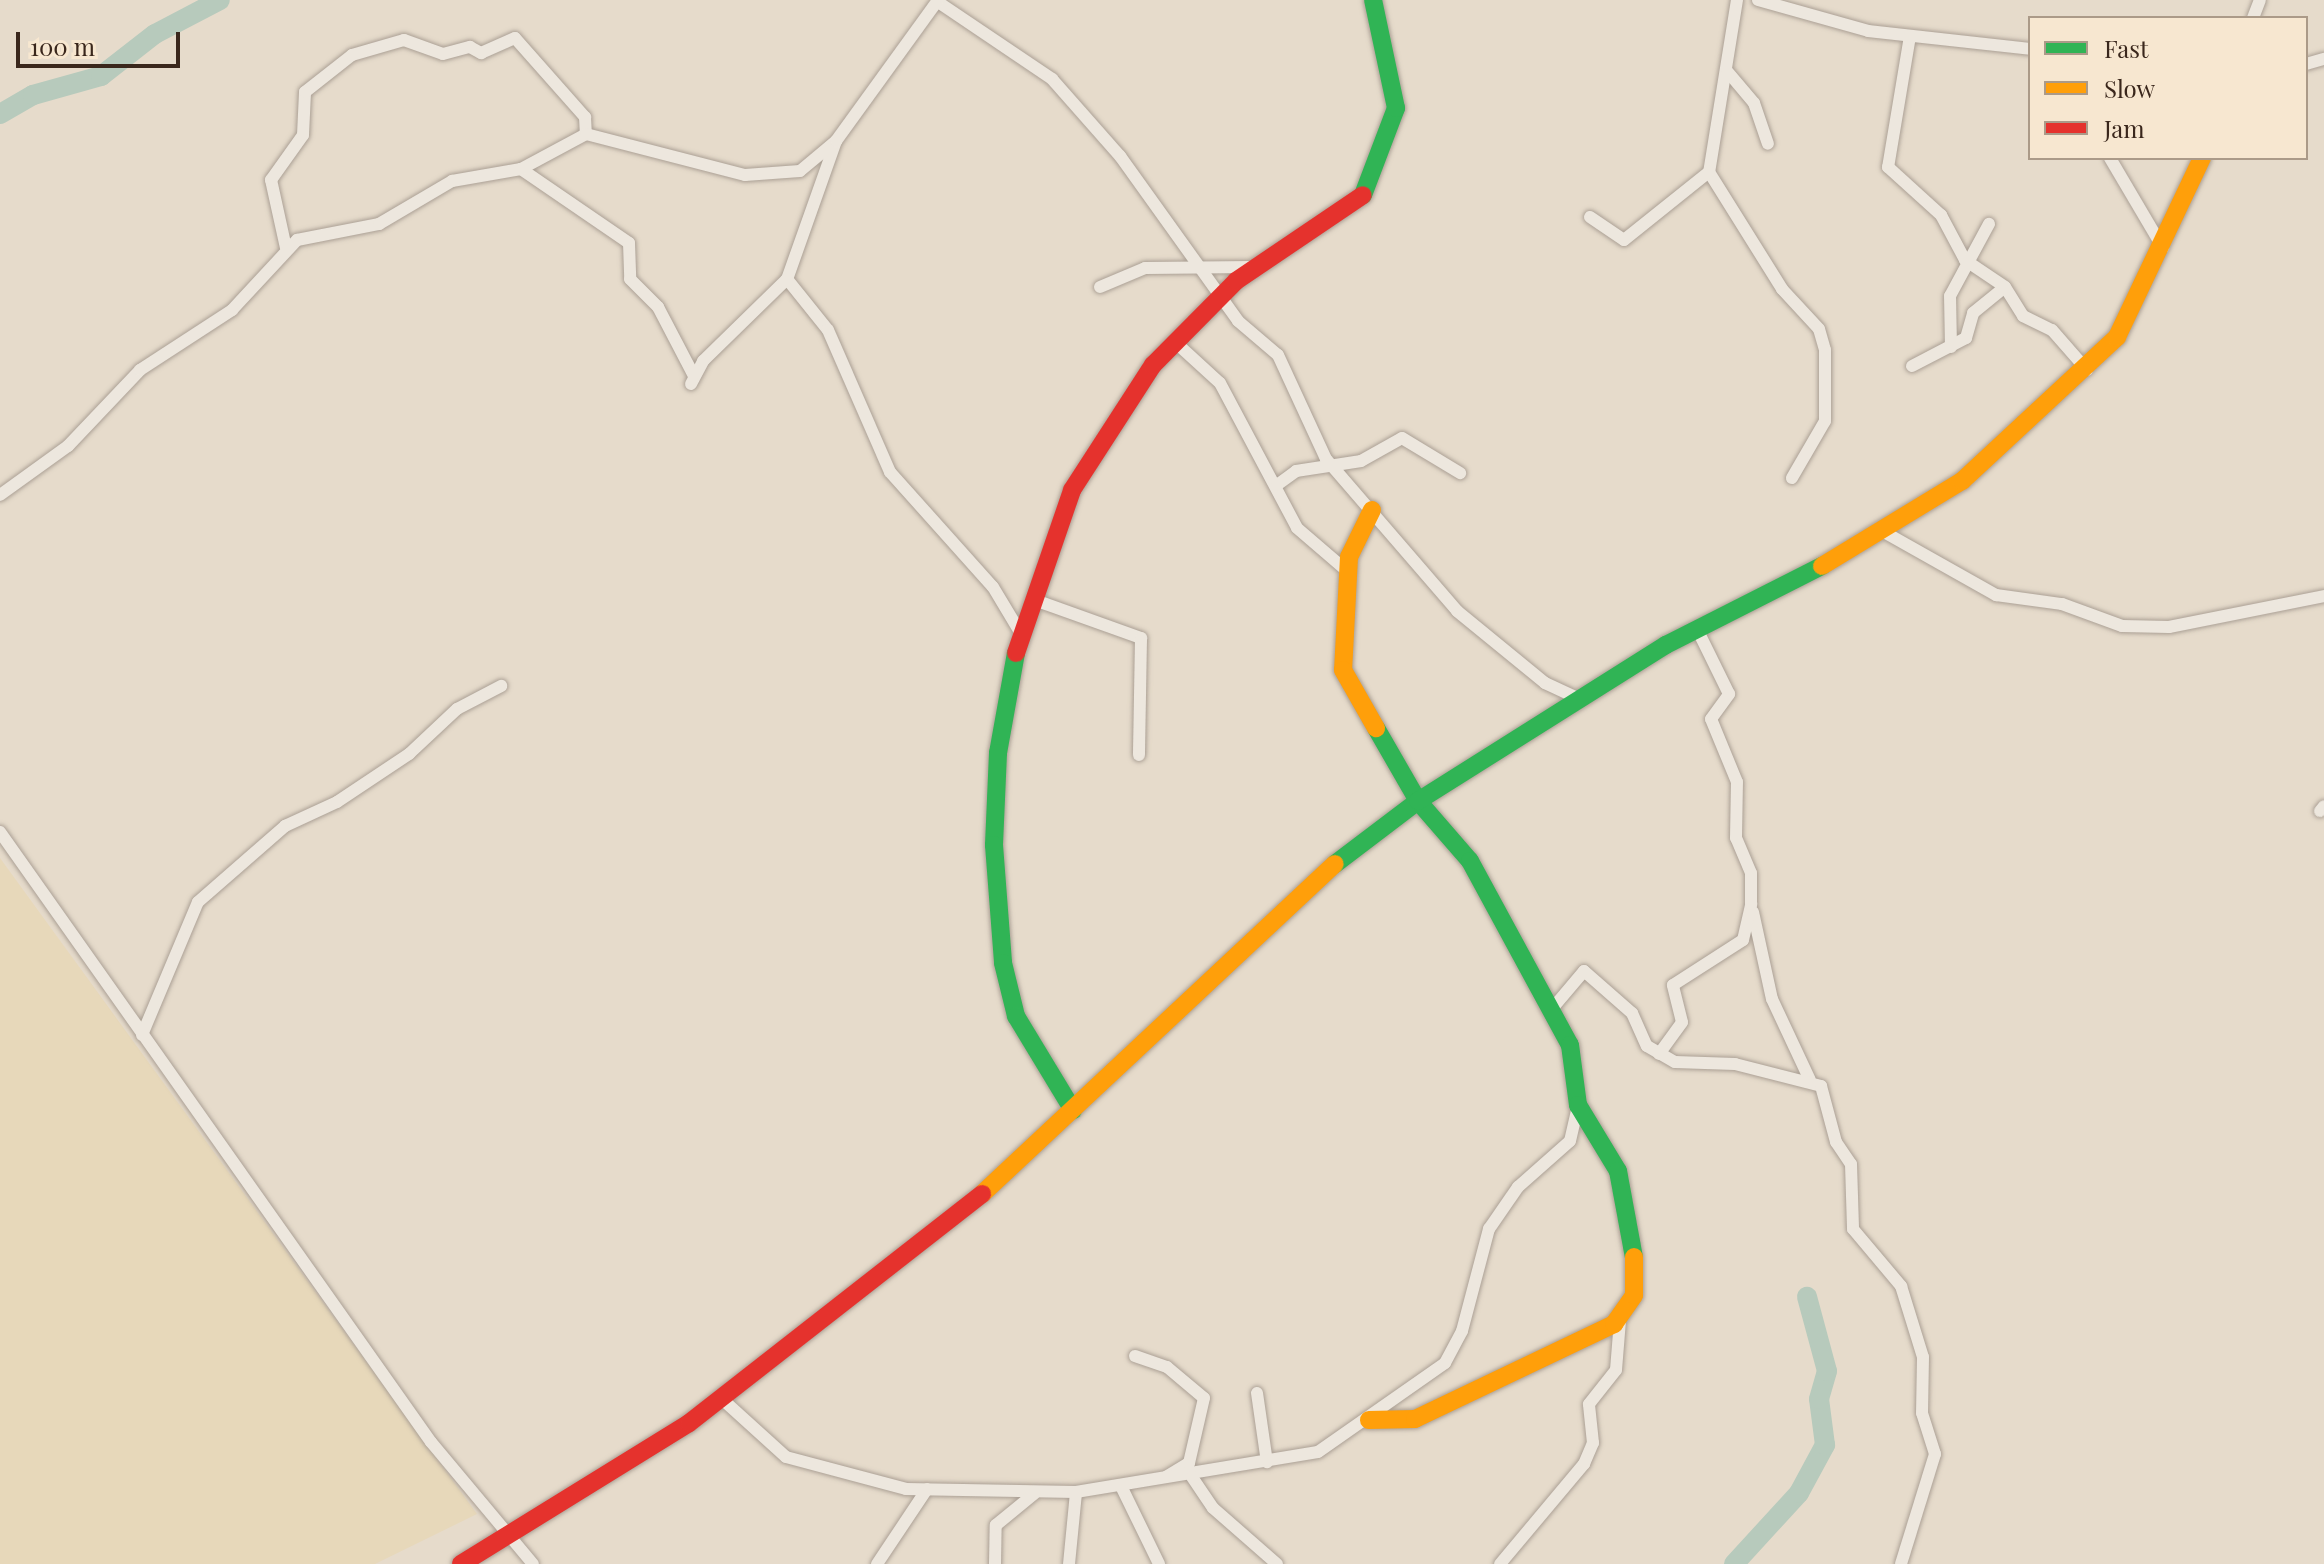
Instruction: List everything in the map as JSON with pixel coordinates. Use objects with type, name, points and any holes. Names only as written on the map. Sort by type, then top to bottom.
[{"type":"street","points":[[1073,1110],[1016,1016],[1003,963],[994,845],[998,753],[1020,632],[1085,465],[1174,341],[1253,267],[1361,200],[1383,156],[1395,83],[1373,0]]},
{"type":"street","points":[[1737,0],[1709,172],[1726,208],[1824,339],[1825,421],[1792,478]]},
{"type":"street","points":[[1758,0],[1910,36],[2028,49]]},
{"type":"street","points":[[521,169],[629,243],[630,279],[658,307],[692,380],[787,279],[836,141],[938,1],[1052,79],[1120,156],[1194,265],[1255,341],[1278,355],[1318,449],[1336,465],[1457,611],[1545,683],[1577,698]]},
{"type":"street","points":[[1910,36],[1885,159],[1941,215],[1965,260],[2005,287],[2023,316],[2052,330],[2087,370]]},
{"type":"street","points":[[286,248],[271,180],[303,135],[305,92],[352,55],[404,40],[443,54],[470,47],[481,53],[515,38],[578,107],[586,134]]},
{"type":"street","points":[[1727,71],[1754,103],[1768,144]]},
{"type":"street","points":[[0,495],[68,446],[140,370],[232,310],[286,248],[379,224],[452,181],[521,169],[586,134],[784,178],[836,141]]},
{"type":"street","points":[[2111,160],[2163,248]]},
{"type":"street","points":[[461,1564],[722,1399],[931,1238],[1073,1110],[1314,880],[1418,801],[1577,698],[1697,629],[1884,532],[1962,481],[2087,370],[2125,325],[2201,160]]},
{"type":"street","points":[[1590,217],[1624,240],[1709,172]]},
{"type":"street","points":[[1951,347],[1950,296],[1965,260],[1989,224]]},
{"type":"street","points":[[1100,287],[1145,268],[1194,265],[1253,267]]},
{"type":"street","points":[[787,279],[822,317],[890,472],[993,587],[1020,632]]},
{"type":"street","points":[[1912,366],[1927,352],[1951,347],[1966,338],[1973,313],[2005,287]]},
{"type":"street","points":[[1174,341],[1220,383],[1277,485],[1297,528],[1347,571]]},
{"type":"street","points":[[1277,485],[1296,471],[1361,461],[1402,438],[1460,473]]},
{"type":"street","points":[[722,1399],[800,1463],[927,1489],[1076,1492],[1192,1477],[1318,1452],[1369,1420],[1445,1363],[1462,1331],[1489,1229],[1518,1187],[1570,1141],[1578,1105],[1573,1054],[1551,1010],[1470,861],[1418,801],[1339,658],[1351,601],[1347,571],[1372,510]]},
{"type":"street","points":[[1884,532],[1996,595],[2062,604],[2122,626],[2178,625],[2324,596]]},
{"type":"street","points":[[1032,599],[1141,638],[1139,755]]},
{"type":"street","points":[[1659,1054],[1682,1022],[1673,985],[1735,948],[1748,931],[1751,904],[1751,873],[1736,838],[1737,782],[1711,719],[1729,694],[1697,629]]},
{"type":"street","points":[[142,1035],[171,973],[179,933],[198,902],[285,826],[337,802],[409,754],[457,709],[501,686]]},
{"type":"street","points":[[0,832],[431,1442],[533,1564]]},
{"type":"street","points":[[1751,904],[1772,999],[1810,1080],[1826,1096],[1836,1142],[1851,1164],[1853,1229],[1901,1286],[1923,1357],[1922,1413],[1935,1454],[1901,1564]]},
{"type":"street","points":[[1551,1010],[1580,973],[1589,973],[1622,1002],[1659,1054],[1690,1066],[1735,1064],[1810,1080]]},
{"type":"street","points":[[1500,1564],[1584,1464],[1593,1443],[1589,1404],[1616,1370],[1620,1320],[1638,1268],[1624,1232],[1618,1171],[1578,1105]]},
{"type":"street","points":[[1369,1420],[1415,1419],[1620,1320]]},
{"type":"street","points":[[1135,1356],[1167,1367],[1204,1398],[1189,1463]]},
{"type":"street","points":[[1257,1393],[1267,1462]]},
{"type":"street","points":[[1161,1479],[1189,1463],[1220,1470]]},
{"type":"street","points":[[1192,1477],[1213,1508],[1277,1564]]},
{"type":"street","points":[[1121,1486],[1159,1564]]},
{"type":"street","points":[[877,1564],[927,1489]]},
{"type":"street","points":[[1069,1564],[1076,1492]]},
{"type":"street","points":[[995,1564],[990,1543],[996,1525],[1035,1493]]},
{"type":"shaded area","points":[[0,858],[477,1514],[375,1564],[0,1564]]},
{"type":"waterway","points":[[0,114],[33,95],[101,76],[155,34],[220,0]]},
{"type":"waterway","points":[[1734,1564],[1799,1493],[1825,1445],[1819,1399],[1827,1371],[1807,1297]]},
{"type":"traffic: fast","points":[[1363,195],[1396,108],[1373,0]]},
{"type":"traffic: fast","points":[[1335,864],[1418,801],[1666,645],[1822,566]]},
{"type":"traffic: fast","points":[[1016,653],[998,753],[994,845],[1003,963],[1016,1016],[1073,1110]]},
{"type":"traffic: fast","points":[[1376,728],[1418,801],[1470,861],[1570,1045],[1578,1105],[1618,1171],[1634,1257]]},
{"type":"traffic: slow","points":[[1822,566],[1962,481],[2117,337],[2201,160]]},
{"type":"traffic: slow","points":[[1372,510],[1349,557],[1343,670],[1376,728]]},
{"type":"traffic: slow","points":[[982,1194],[1335,864]]},
{"type":"traffic: slow","points":[[1369,1420],[1415,1419],[1614,1324],[1634,1295],[1634,1257]]},
{"type":"traffic: jam","points":[[1016,653],[1072,490],[1153,365],[1236,281],[1363,195]]},
{"type":"traffic: jam","points":[[461,1564],[689,1423],[982,1194]]}]
